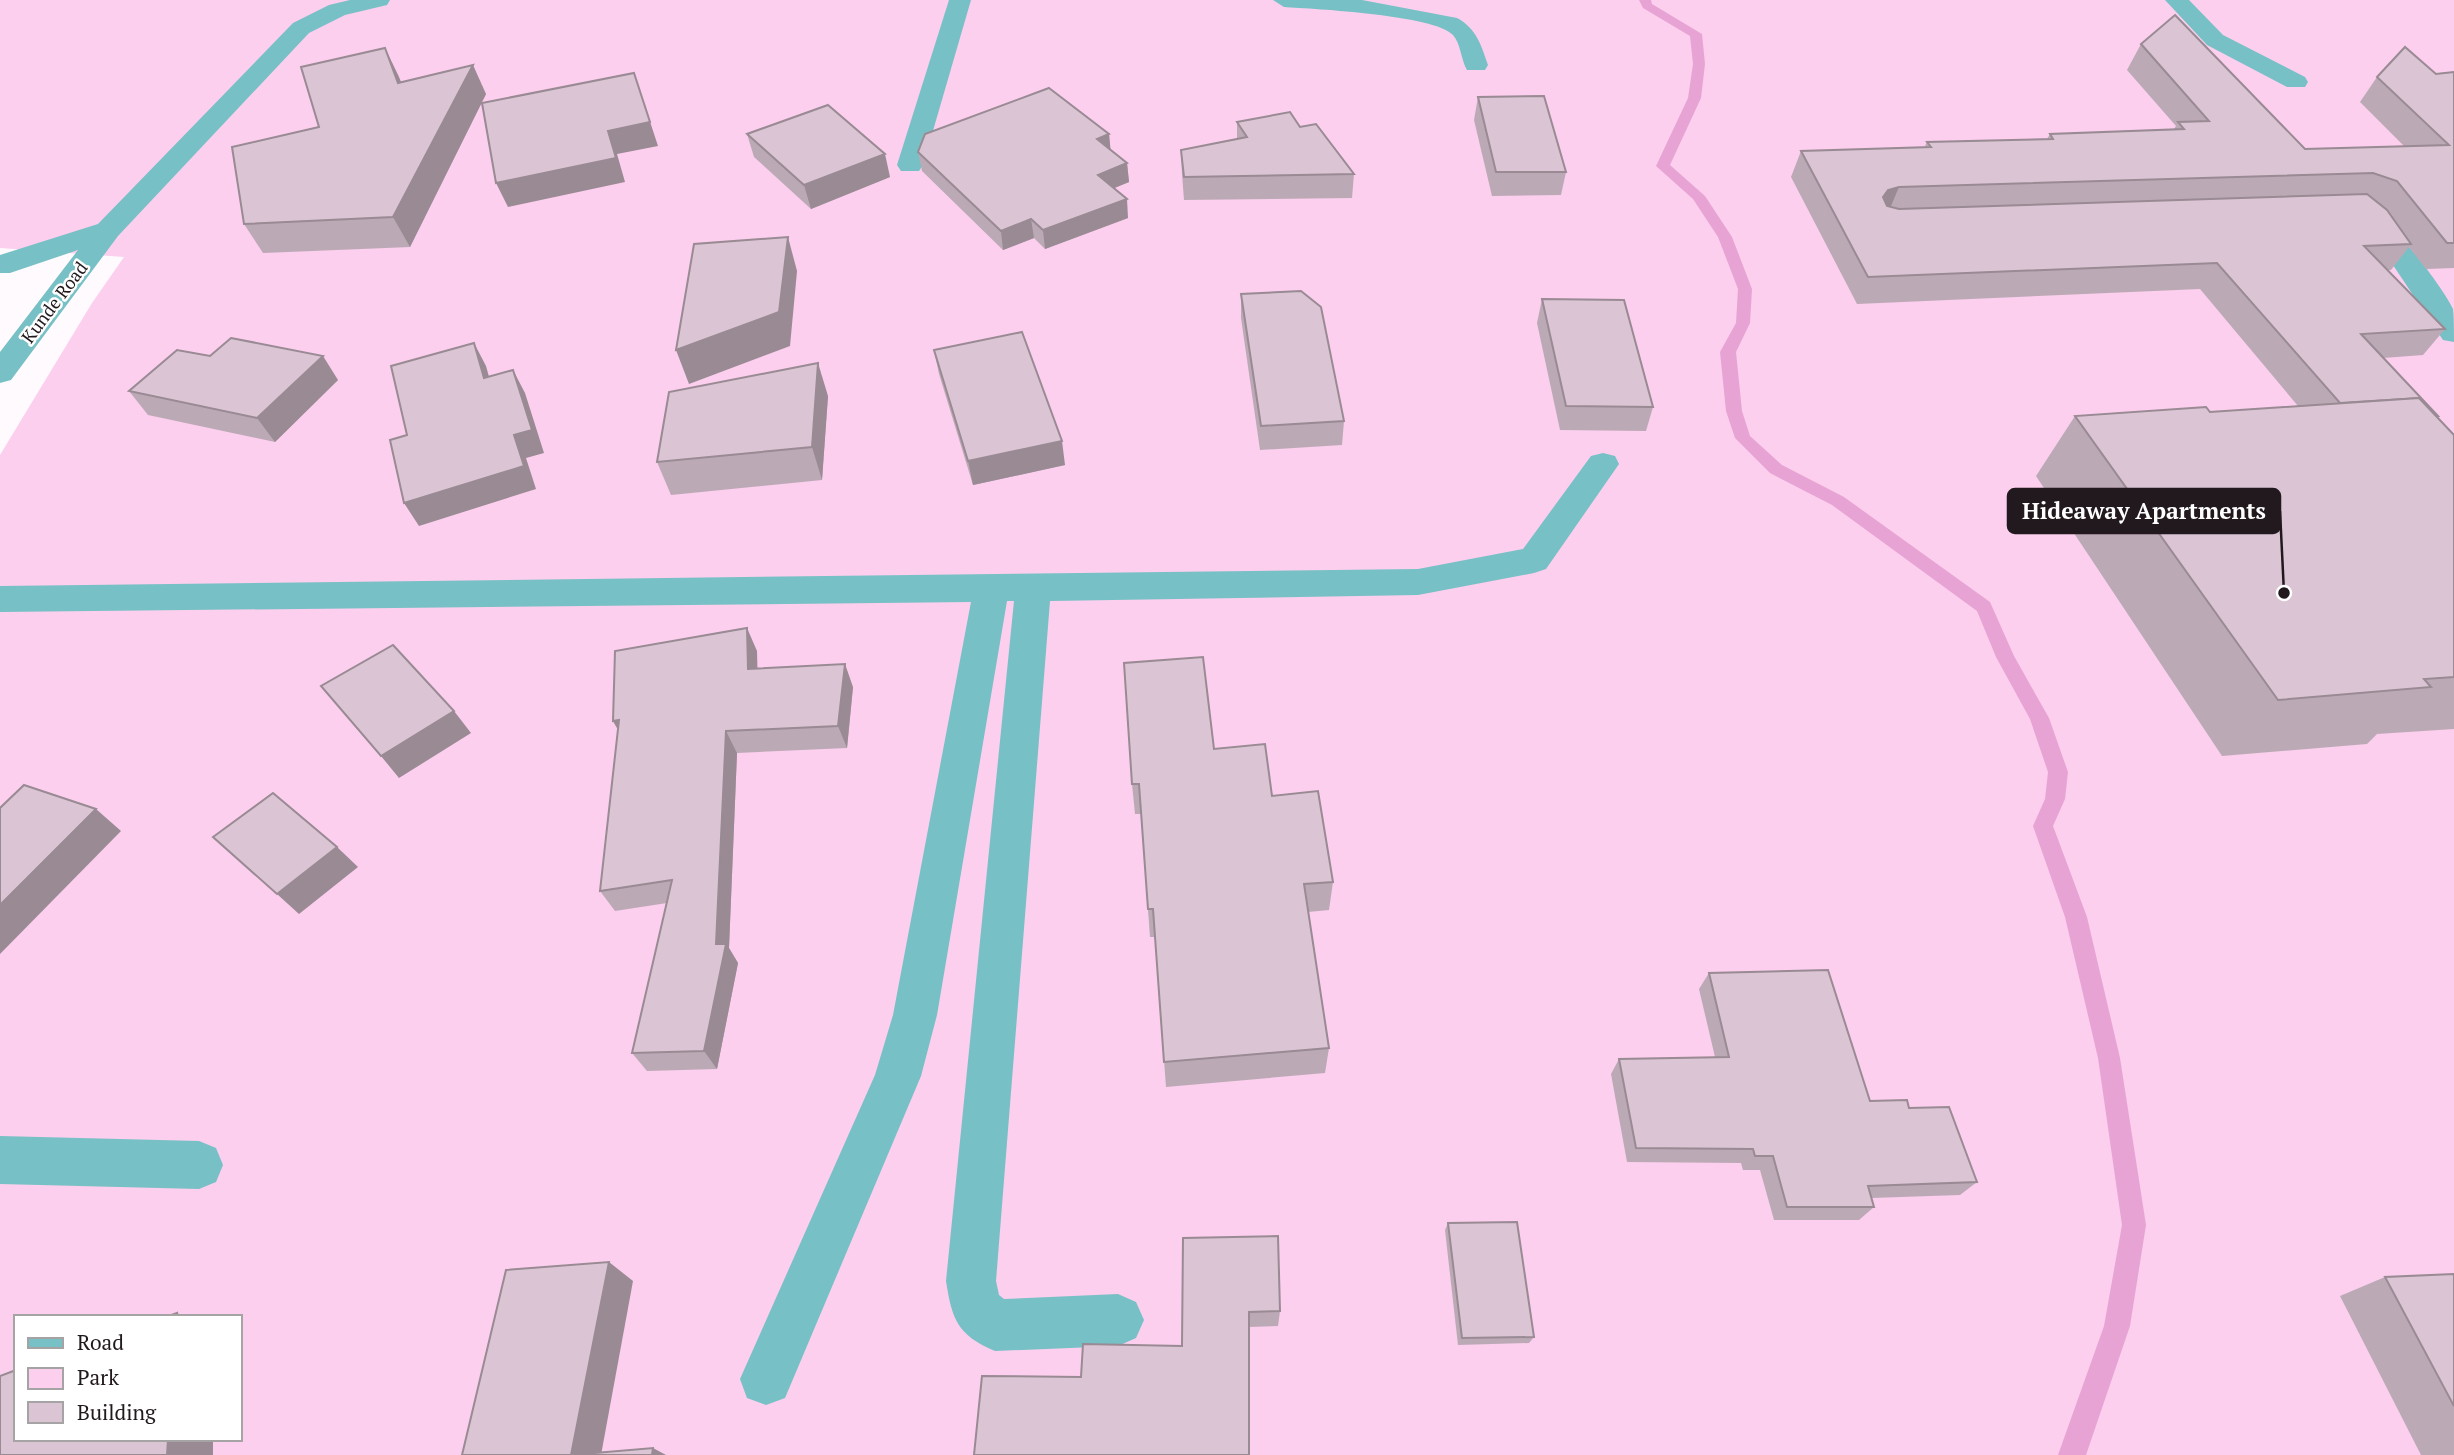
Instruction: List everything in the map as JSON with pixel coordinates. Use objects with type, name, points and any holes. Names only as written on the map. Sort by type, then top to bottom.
[{"type":"street","name":"Kunde Road","points":[[0,373],[108,230],[301,28],[337,10],[379,0]]},
{"type":"street","points":[[910,165],[960,0]]},
{"type":"street","points":[[1284,0],[1406,14],[1449,24],[1463,31],[1476,65]]},
{"type":"street","points":[[2176,0],[2215,40],[2296,82]]},
{"type":"street","points":[[2346,208],[2366,215],[2379,228],[2454,333]]},
{"type":"street","points":[[0,264],[10,264],[108,230]]},
{"type":"street","points":[[0,598],[1012,589],[1418,582],[1534,560],[1603,464]]},
{"type":"street","points":[[1012,589],[971,1281],[976,1309],[995,1325],[1118,1320]]},
{"type":"street","points":[[766,1378],[901,1064],[915,1015],[1012,589]]},
{"type":"street","points":[[0,1160],[199,1165]]},
{"type":"green space","points":[[0,0],[2454,0],[2454,1455],[0,1455],[0,455],[92,303],[124,257],[0,248]]},
{"type":"building","points":[[2175,15],[2305,149],[2449,145],[2377,77],[2405,47],[2436,74],[2454,72],[2454,243],[2447,243],[2397,181],[2373,173],[1899,187],[1888,190],[1883,197],[1887,206],[1899,209],[2367,194],[2387,210],[2411,244],[2364,246],[2445,329],[2361,334],[2438,416],[2419,398],[2340,403],[2217,263],[1868,277],[1801,151],[1931,147],[1927,142],[2053,139],[2050,134],[2184,129],[2178,122],[2209,121],[2141,44]]},
{"type":"building","points":[[385,48],[398,83],[473,65],[393,217],[244,224],[232,147],[319,127],[301,67]]},
{"type":"building","points":[[634,73],[650,122],[608,131],[616,158],[496,183],[482,103]]},
{"type":"building","points":[[1049,88],[1109,134],[1097,139],[1127,163],[1098,175],[1127,199],[1043,230],[1031,219],[1001,231],[918,152],[925,134]]},
{"type":"building","points":[[1544,96],[1566,172],[1496,172],[1478,97]]},
{"type":"building","points":[[828,105],[885,154],[804,185],[747,134]]},
{"type":"building","points":[[1290,112],[1300,127],[1316,124],[1354,174],[1184,177],[1181,150],[1247,137],[1237,122]]},
{"type":"building","points":[[788,237],[779,312],[676,350],[694,244]]},
{"type":"building","points":[[1301,291],[1321,307],[1344,421],[1261,426],[1241,294]]},
{"type":"building","points":[[1542,299],[1624,300],[1653,407],[1566,406]]},
{"type":"building","points":[[1022,332],[1062,441],[968,461],[934,350]]},
{"type":"building","points":[[231,338],[323,356],[257,418],[129,391],[177,350],[210,356]]},
{"type":"building","points":[[474,343],[484,378],[513,370],[532,430],[514,435],[524,466],[404,503],[390,440],[407,435],[391,366]]},
{"type":"building","points":[[818,363],[812,447],[657,462],[669,392]]},
{"type":"building","points":[[2419,398],[2454,435],[2454,677],[2424,679],[2431,687],[2278,700],[2075,416],[2206,407],[2210,412]]},
{"type":"building","points":[[747,628],[748,669],[845,664],[838,726],[726,731],[716,944],[726,944],[704,1051],[632,1053],[672,880],[600,891],[619,720],[613,721],[615,651]]},
{"type":"building","points":[[393,645],[454,711],[381,756],[321,686]]},
{"type":"building","points":[[1203,657],[1214,749],[1265,744],[1272,796],[1318,791],[1333,882],[1304,884],[1329,1048],[1164,1062],[1153,909],[1148,909],[1139,784],[1132,784],[1124,663]]},
{"type":"building","points":[[24,785],[96,809],[0,905],[0,808]]},
{"type":"building","points":[[273,793],[337,847],[277,894],[213,837]]},
{"type":"building","points":[[1828,970],[1870,1101],[1907,1100],[1909,1108],[1949,1107],[1977,1182],[1868,1186],[1874,1207],[1787,1207],[1773,1156],[1755,1156],[1753,1149],[1636,1148],[1619,1059],[1729,1057],[1709,973]]},
{"type":"building","points":[[1517,1222],[1534,1337],[1462,1338],[1448,1223]]},
{"type":"building","points":[[1278,1236],[1280,1311],[1249,1312],[1249,1455],[974,1455],[982,1376],[1081,1377],[1083,1344],[1182,1346],[1183,1238]]},
{"type":"building","points":[[609,1262],[571,1455],[462,1455],[506,1270]]},
{"type":"building","points":[[2454,1274],[2454,1406],[2385,1277]]},
{"type":"building","points":[[14,1371],[14,1441],[168,1441],[167,1455],[0,1455],[0,1376]]},
{"type":"building","points":[[653,1448],[652,1455],[571,1455]]},
{"type":"waterway","points":[[1645,0],[1647,6],[1696,34],[1699,64],[1694,98],[1685,124],[1668,151],[1663,166],[1698,196],[1725,237],[1745,289],[1743,323],[1728,352],[1734,411],[1743,438],[1776,469],[1838,501],[1984,607],[2005,657],[2039,718],[2058,772],[2055,799],[2043,826],[2076,917],[2109,1058],[2134,1225],[2117,1326],[2072,1455]]},
{"type":"place","name":"Hideaway Apartments","points":[[2284,593]]}]
